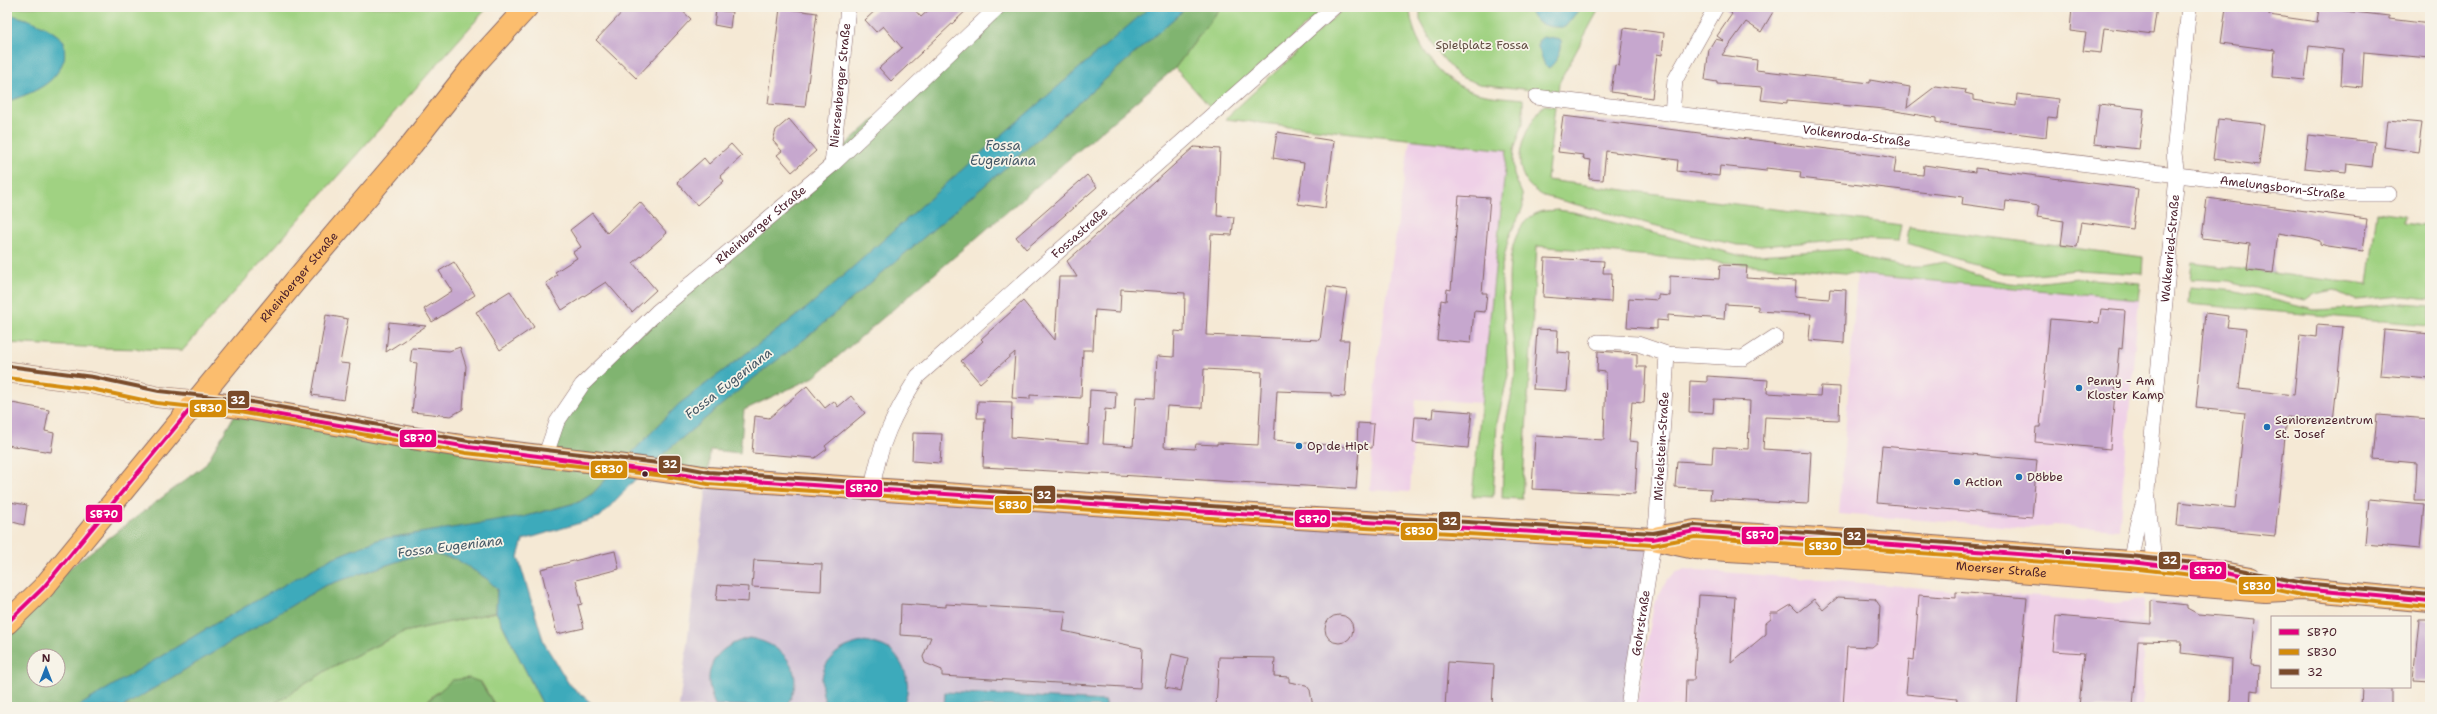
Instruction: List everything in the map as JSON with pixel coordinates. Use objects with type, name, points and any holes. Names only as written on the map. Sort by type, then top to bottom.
[{"type":"main road","name":"Rheinberger Straße","points":[[7,623],[43,588],[412,144],[474,65],[527,7]]},
{"type":"main road","points":[[7,372],[92,383],[158,397],[197,401]]},
{"type":"main road","name":"Moerser Straße","points":[[197,401],[240,406],[467,447],[666,470],[708,478],[872,490],[1653,539],[1695,531],[2152,572],[2221,572],[2302,589],[2430,601]]},
{"type":"street","name":"Niersenberger Straße","points":[[832,165],[848,7]]},
{"type":"street","name":"Rheinberger Straße","points":[[545,457],[557,422],[582,385],[657,312],[832,165],[998,7]]},
{"type":"street","name":"Fossastraße","points":[[872,490],[876,465],[895,413],[918,376],[1334,7]]},
{"type":"street","points":[[1672,113],[1675,80],[1716,7]]},
{"type":"street","name":"Walkenried-Straße","points":[[2152,572],[2148,490],[2177,176],[2174,152],[2189,7]]},
{"type":"street","name":"Volkenroda-Straße","points":[[1536,97],[2177,176]]},
{"type":"street","name":"Amelungsborn-Straße","points":[[2177,176],[2334,194],[2389,194]]},
{"type":"street","points":[[1598,342],[1638,344],[1667,354],[1743,358],[1775,337]]},
{"type":"street","name":"Michelstein-Straße","points":[[1653,539],[1657,518],[1667,354]]},
{"type":"street","name":"Walkenried-Straße","points":[[2129,570],[2137,525],[2148,490]]},
{"type":"street","name":"Gohrstraße","points":[[1628,707],[1653,539]]},
{"type":"shaded area","points":[[1410,139],[1507,150],[1482,403],[1416,399],[1410,492],[1370,490],[1377,364]]},
{"type":"shaded area","points":[[1857,275],[2139,299],[2119,530],[2054,525],[2030,528],[1839,514]]},
{"type":"shaded area","points":[[708,478],[1653,546],[1628,707],[679,707]]},
{"type":"shaded area","points":[[1685,569],[2115,603],[2144,600],[2142,707],[1636,707],[1654,604],[1667,580],[1675,573]]},
{"type":"green space","points":[[7,7],[488,7],[183,350],[7,343]]},
{"type":"green space","points":[[998,7],[1221,7],[1175,68],[814,377],[744,410],[740,453],[710,450],[708,478],[619,467],[592,494],[579,502],[523,517],[497,589],[496,612],[404,632],[332,667],[269,707],[7,707],[7,623],[43,588],[205,465],[240,406],[545,457],[582,385]]},
{"type":"green space","points":[[1221,7],[1326,7],[1212,109],[1175,68]]},
{"type":"green space","points":[[1345,7],[1410,7],[1411,19],[1421,45],[1428,57],[1448,78],[1459,86],[1477,93],[1490,96],[1523,99],[1523,123],[1514,150],[1513,162],[1514,175],[1522,194],[1523,207],[1509,237],[1501,270],[1508,375],[1497,423],[1493,497],[1472,496],[1507,150],[1225,119]]},
{"type":"green space","name":"Spielplatz Fossa","points":[[1420,7],[1600,7],[1559,83],[1558,93],[1479,84],[1458,76],[1436,50],[1420,20]]},
{"type":"green space","points":[[1544,105],[1555,106],[1547,180],[1901,225],[1898,241],[1852,239],[1760,246],[1738,245],[1691,235],[1544,196],[1532,187],[1524,177],[1520,166],[1520,153],[1523,140],[1529,128]]},
{"type":"green space","points":[[1557,210],[1573,212],[1742,256],[1848,249],[1870,260],[1904,266],[1923,266],[1944,262],[1984,278],[2009,283],[2023,284],[2078,278],[2141,283],[2139,299],[1537,246],[1522,499],[1502,498],[1505,434],[1515,374],[1509,288],[1510,264],[1514,242],[1523,225],[1537,213]]},
{"type":"green space","points":[[2377,211],[2404,215],[2403,223],[2430,227],[2430,299],[2403,296],[2356,300],[2334,290],[2315,294],[2305,301],[2229,281],[2190,279],[2192,263],[2368,285]]},
{"type":"green space","points":[[1909,227],[2143,257],[2142,274],[2078,270],[2022,275],[2006,274],[1907,243]]},
{"type":"green space","points":[[2189,287],[2236,291],[2314,310],[2358,308],[2403,303],[2430,305],[2430,325],[2188,304]]},
{"type":"green space","points":[[496,612],[544,707],[496,707],[481,682],[437,692],[421,707],[269,707],[332,667],[404,632]]},
{"type":"green space","points":[[469,678],[480,682],[496,707],[421,707],[452,680]]},
{"type":"water","name":"Fossa Eugeniana","points":[[1150,7],[1187,7],[1011,163],[806,338],[750,381],[644,470],[600,517],[523,540],[518,557],[544,643],[569,684],[596,707],[544,707],[496,612],[497,589],[487,579],[456,559],[430,554],[408,558],[324,586],[123,707],[77,707],[211,626],[332,558],[380,539],[523,517],[579,502],[592,494],[679,404],[808,307],[973,160]]},
{"type":"water","points":[[1530,7],[1581,7],[1565,27],[1553,27],[1537,22],[1533,18]]},
{"type":"water","points":[[7,14],[31,21],[58,35],[64,41],[65,55],[59,71],[47,83],[32,92],[7,102]]},
{"type":"water","points":[[1543,37],[1561,40],[1559,55],[1549,68],[1545,66],[1538,47],[1538,41]]},
{"type":"water","points":[[749,638],[762,641],[773,646],[790,662],[794,672],[795,683],[792,695],[785,707],[715,705],[709,681],[713,662],[718,654],[726,647]]},
{"type":"water","points":[[862,642],[881,645],[891,651],[901,663],[908,685],[905,700],[901,707],[827,707],[823,695],[822,684],[826,665],[840,650],[850,645]]},
{"type":"water","points":[[945,692],[1106,701],[1105,707],[944,707]]},
{"type":"building","points":[[627,7],[678,7],[691,19],[636,78],[596,40]]},
{"type":"building","points":[[879,7],[912,7],[921,17],[932,7],[970,7],[891,81],[879,68],[902,48],[883,26],[876,32],[865,20]]},
{"type":"building","points":[[1725,7],[1776,7],[1761,32],[1746,22],[1722,55],[1757,60],[1756,70],[1870,83],[1870,80],[1910,87],[1907,108],[1936,86],[1966,90],[1965,93],[1973,95],[1973,100],[2016,106],[2017,94],[2059,99],[2057,118],[2048,117],[2046,137],[1944,124],[1936,122],[1936,118],[1884,109],[1787,100],[1787,103],[1761,100],[1763,87],[1717,84],[1717,82],[1705,80],[1709,49],[1715,39],[1724,41],[1717,36],[1732,14]]},
{"type":"building","points":[[2072,7],[2157,7],[2153,34],[2104,28],[2101,53],[2083,51],[2086,33],[2070,31]]},
{"type":"building","points":[[2226,7],[2270,8],[2269,15],[2317,22],[2319,8],[2389,16],[2389,19],[2430,24],[2429,58],[2364,52],[2362,87],[2341,85],[2343,50],[2309,46],[2305,80],[2273,77],[2275,50],[2221,43]]},
{"type":"building","points":[[780,8],[817,13],[805,107],[768,104]]},
{"type":"building","points":[[716,10],[732,12],[730,28],[714,25]]},
{"type":"building","points":[[1624,28],[1664,33],[1662,55],[1657,54],[1652,98],[1611,92],[1615,65],[1619,66]]},
{"type":"building","points":[[2099,104],[2144,109],[2139,149],[2094,144]]},
{"type":"building","points":[[1563,116],[1884,156],[1896,159],[1894,173],[1923,175],[1924,165],[1975,172],[1975,168],[2138,189],[2133,229],[2081,222],[2077,247],[2061,245],[2064,221],[2037,217],[2039,206],[2006,201],[2005,210],[1962,204],[1963,197],[1800,178],[1801,172],[1766,168],[1766,171],[1720,166],[1719,176],[1677,171],[1678,160],[1606,151],[1603,180],[1589,179],[1591,160],[1583,159],[1584,155],[1558,152]]},
{"type":"building","points":[[789,119],[816,151],[792,172],[777,155],[782,151],[773,141],[776,130]]},
{"type":"building","points":[[2218,119],[2264,124],[2259,165],[2213,159]]},
{"type":"building","points":[[2387,120],[2422,123],[2418,152],[2384,147]]},
{"type":"building","points":[[1277,132],[1334,141],[1325,208],[1298,204],[1304,163],[1273,158]]},
{"type":"building","points":[[2308,135],[2375,142],[2372,167],[2347,164],[2346,172],[2304,168]]},
{"type":"building","points":[[731,144],[742,156],[720,176],[724,181],[697,205],[677,182],[704,158],[709,164]]},
{"type":"building","points":[[1194,147],[1220,149],[1217,216],[1234,217],[1232,235],[1211,234],[1206,335],[1320,340],[1327,287],[1347,290],[1340,340],[1349,340],[1345,397],[1331,396],[1331,393],[1277,391],[1274,440],[1359,448],[1356,489],[983,467],[985,418],[977,418],[978,401],[1012,402],[1011,437],[1088,443],[1090,390],[1116,392],[1115,410],[1105,409],[1103,444],[1133,446],[1136,397],[1155,398],[1157,356],[1174,357],[1175,331],[1184,332],[1185,293],[1121,289],[1120,312],[1095,310],[1093,350],[1083,350],[1081,398],[1030,395],[1030,399],[1012,398],[1015,352],[980,383],[961,361],[983,341],[981,339],[1023,301],[1055,340],[1059,277],[1077,277],[1067,261]],"holes":[[[1204,369],[1262,372],[1258,445],[1217,443],[1217,445],[1196,444],[1195,449],[1164,447],[1167,406],[1202,408]]]},
{"type":"building","points":[[1087,175],[1097,187],[1026,249],[1016,237]]},
{"type":"building","points":[[1459,196],[1490,198],[1482,293],[1487,293],[1485,312],[1474,311],[1471,343],[1437,340],[1441,300],[1446,301],[1447,289],[1451,290]]},
{"type":"building","points":[[2207,198],[2367,219],[2363,251],[2328,246],[2320,244],[2320,241],[2310,238],[2278,233],[2273,273],[2247,270],[2250,244],[2202,238]]},
{"type":"building","points":[[640,202],[667,233],[633,263],[656,290],[632,312],[606,282],[562,310],[546,283],[557,275],[555,272],[577,258],[573,252],[581,247],[570,230],[592,213],[607,233]]},
{"type":"building","points":[[1545,258],[1604,261],[1603,273],[1612,273],[1611,302],[1543,297]]},
{"type":"building","points":[[454,262],[475,295],[432,322],[424,309],[452,291],[439,271]]},
{"type":"building","points":[[1720,265],[1747,266],[1746,278],[1796,281],[1795,296],[1829,299],[1830,289],[1846,290],[1844,343],[1809,340],[1811,314],[1758,311],[1758,306],[1725,304],[1724,319],[1668,315],[1668,321],[1657,320],[1657,329],[1627,327],[1629,298],[1658,300],[1658,295],[1670,296],[1670,276],[1719,279]]},
{"type":"building","points":[[510,291],[534,327],[500,350],[476,312]]},
{"type":"building","name":"Penny - Am Kloster Kamp","points":[[2101,309],[2125,311],[2122,349],[2119,348],[2110,449],[2035,442],[2036,427],[2040,427],[2050,319],[2099,323]]},
{"type":"building","name":"Seniorenzentrum St. Josef","points":[[2205,313],[2229,316],[2227,327],[2246,329],[2239,389],[2294,395],[2300,335],[2316,337],[2317,325],[2343,327],[2333,422],[2287,417],[2275,536],[2177,526],[2179,502],[2235,508],[2245,413],[2196,408]]},
{"type":"building","points":[[326,315],[348,319],[340,363],[350,364],[344,400],[312,395]]},
{"type":"building","points":[[389,322],[426,326],[386,352]]},
{"type":"building","points":[[1537,329],[1558,330],[1557,352],[1570,353],[1567,391],[1533,389]]},
{"type":"building","points":[[2384,330],[2430,334],[2430,379],[2380,375]]},
{"type":"building","points":[[460,347],[466,366],[463,409],[451,416],[412,412],[417,363],[410,362],[412,348],[449,351]]},
{"type":"building","points":[[1598,351],[1637,354],[1637,367],[1646,367],[1644,403],[1632,402],[1629,441],[1638,442],[1635,494],[1532,489],[1535,436],[1604,440],[1606,372],[1597,371]]},
{"type":"building","points":[[1707,376],[1768,380],[1767,393],[1820,396],[1821,386],[1840,387],[1839,420],[1765,417],[1763,449],[1811,452],[1808,504],[1710,499],[1711,489],[1675,487],[1677,461],[1712,463],[1713,447],[1748,449],[1750,401],[1714,399],[1713,413],[1689,412],[1690,381],[1707,382]]},
{"type":"building","points":[[807,386],[825,408],[834,401],[838,407],[851,396],[865,413],[825,446],[827,449],[815,458],[752,453],[755,416],[769,418]]},
{"type":"building","points":[[7,402],[49,410],[45,431],[54,433],[51,452],[7,445]]},
{"type":"building","points":[[1433,409],[1472,412],[1468,448],[1413,443],[1415,417],[1432,418]]},
{"type":"building","points":[[2377,415],[2430,419],[2430,500],[2415,500],[2417,463],[2373,459]]},
{"type":"building","points":[[1358,423],[1374,424],[1372,448],[1357,447]]},
{"type":"building","points":[[913,433],[942,434],[940,463],[912,461]]},
{"type":"building","name":"Action","points":[[1882,446],[2037,460],[2032,517],[1877,503]]},
{"type":"building","points":[[2369,499],[2424,504],[2420,549],[2365,544]]},
{"type":"building","points":[[10,502],[27,505],[24,525],[9,521]]},
{"type":"building","points":[[615,551],[619,569],[576,580],[582,604],[578,605],[584,628],[557,634],[541,569]]},
{"type":"building","points":[[754,560],[822,564],[821,591],[752,587]]},
{"type":"building","points":[[718,585],[749,587],[748,602],[716,600]]},
{"type":"building","points":[[1956,592],[2027,598],[2017,707],[1956,707],[1957,699],[1906,694],[1909,659],[1914,660],[1919,595],[1956,598]]},
{"type":"building","points":[[1699,595],[1735,597],[1731,663],[1766,634],[1766,623],[1771,619],[1771,613],[1778,613],[1791,605],[1798,612],[1814,599],[1823,610],[1838,597],[1875,599],[1880,606],[1878,642],[1872,647],[1847,646],[1843,707],[1685,707],[1686,680],[1694,680]]},
{"type":"building","points":[[2151,601],[2187,605],[2187,608],[2198,614],[2255,619],[2251,665],[2260,666],[2259,691],[2251,690],[2250,707],[2230,707],[2232,659],[2181,653],[2182,642],[2138,641],[2133,707],[2079,707],[2084,653],[2053,651],[2056,616],[2151,624]]},
{"type":"building","points":[[901,604],[946,607],[946,604],[1066,611],[1063,631],[1142,648],[1140,688],[942,676],[942,670],[925,663],[923,657],[931,637],[900,635]]},
{"type":"building","points":[[1339,615],[1349,619],[1353,629],[1349,639],[1339,643],[1329,639],[1325,629],[1329,619]]},
{"type":"building","points":[[2419,620],[2430,620],[2430,681],[2413,680]]},
{"type":"building","points":[[1172,654],[1188,658],[1181,691],[1165,688]]},
{"type":"building","points":[[1219,657],[1275,658],[1274,676],[1289,677],[1289,682],[1306,685],[1310,690],[1313,707],[1216,707]]},
{"type":"building","points":[[1448,662],[1494,665],[1492,707],[1445,707]]},
{"type":"building","points":[[2362,688],[2391,688],[2391,707],[2361,707]]},
{"type":"transit line","name":"32","points":[[8,366],[93,377],[159,391],[241,400],[468,441],[667,464],[709,472],[1298,512],[1653,533],[1695,525],[2131,556],[2222,566],[2303,583],[2430,595]]},
{"type":"transit line","name":"SB30","points":[[7,378],[91,389],[157,403],[239,412],[466,453],[665,476],[708,484],[1298,524],[1653,545],[1695,537],[2129,568],[2220,578],[2301,595],[2429,607]]},
{"type":"transit line","name":"SB70","points":[[197,401],[468,447],[708,478],[1298,518],[1653,539],[1695,531],[2130,562],[2221,572],[2302,589],[2430,601]]},
{"type":"transit line","name":"SB70","points":[[7,623],[43,588],[197,401]]},
{"type":"place","name":"Penny - Am Kloster Kamp","points":[[2079,388]]},
{"type":"place","name":"Seniorenzentrum St. Josef","points":[[2267,427]]},
{"type":"place","name":"Op de Hipt","points":[[1299,446]]},
{"type":"place","name":"Döbbe","points":[[2019,477]]},
{"type":"place","name":"Action","points":[[1957,482]]}]
